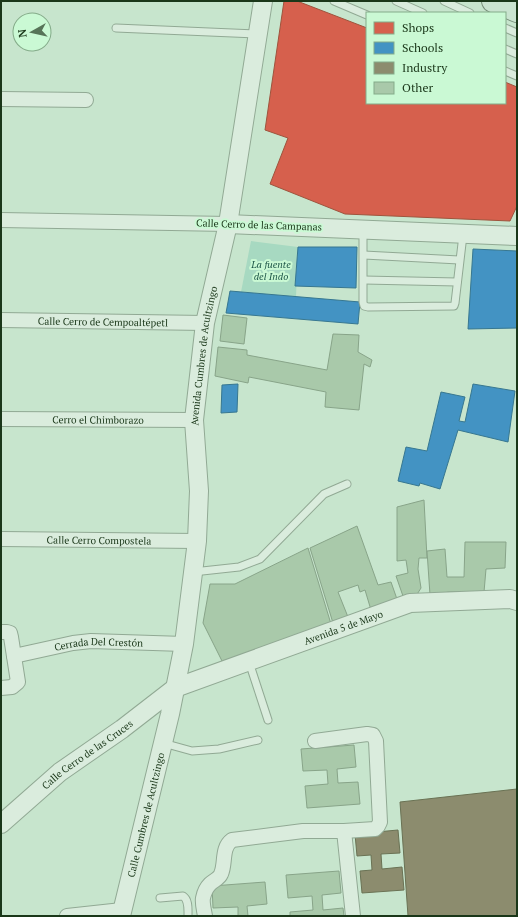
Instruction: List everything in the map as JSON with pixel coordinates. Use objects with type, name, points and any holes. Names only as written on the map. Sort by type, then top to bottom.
[{"type":"main road","points":[[493,1],[517,10]]},
{"type":"street","name":"Avenida Cumbres de Acultzingo","points":[[170,714],[184,644],[197,541],[199,491],[194,420],[205,323],[228,224],[263,1]]},
{"type":"street","points":[[1,99],[86,100]]},
{"type":"street","name":"Calle Cerro de las Campanas","points":[[1,220],[228,224],[463,234],[516,233]]},
{"type":"street","name":"Calle Cerro de Cempoaltépetl","points":[[1,320],[205,323]]},
{"type":"street","name":"Cerro el Chimborazo","points":[[1,419],[194,420]]},
{"type":"street","name":"Calle Cerro Compostela","points":[[1,538],[197,541]]},
{"type":"street","name":"Avenida 5 de Mayo","points":[[175,688],[410,603],[510,599],[517,601]]},
{"type":"street","points":[[1,632],[10,633],[18,682],[12,687],[1,688]]},
{"type":"street","name":"Cerrada Del Crestón","points":[[14,656],[73,642],[184,644]]},
{"type":"street","name":"Calle Cerro de las Cruces","points":[[1,824],[60,772],[122,729],[175,688]]},
{"type":"street","name":"Calle Cumbres de Acultzingo","points":[[122,913],[170,714]]},
{"type":"street","points":[[205,916],[202,900],[209,884],[220,877],[225,850],[229,842],[232,840],[303,831],[374,829],[378,826],[380,822],[376,741],[374,735],[367,734],[315,741]]},
{"type":"street","points":[[344,831],[353,916]]},
{"type":"street","points":[[67,916],[122,913]]},
{"type":"lane","points":[[334,1],[366,15]]},
{"type":"lane","points":[[396,1],[410,10]]},
{"type":"lane","points":[[444,1],[468,12]]},
{"type":"lane","points":[[116,28],[258,34]]},
{"type":"lane","points":[[506,28],[517,33]]},
{"type":"lane","points":[[506,49],[517,54]]},
{"type":"lane","points":[[506,71],[517,76]]},
{"type":"lane","points":[[363,230],[363,302],[364,306],[368,307],[454,306],[463,234]]},
{"type":"lane","points":[[364,255],[459,260]]},
{"type":"lane","points":[[364,280],[457,282]]},
{"type":"lane","points":[[193,572],[239,567],[260,560],[324,494],[347,484]]},
{"type":"lane","points":[[248,661],[268,720]]},
{"type":"lane","points":[[163,743],[192,751],[219,749],[258,740]]},
{"type":"lane","points":[[160,898],[183,896],[187,901],[188,916]]},
{"type":"green space","name":"La fuente del Indo","points":[[251,241],[298,247],[296,297],[241,292]]},
{"type":"building: Shops","points":[[284,1],[297,1],[366,28],[366,104],[506,104],[506,82],[517,87],[517,206],[510,221],[345,214],[270,184],[288,138],[265,130]]},
{"type":"building: Schools","points":[[298,247],[357,247],[356,288],[295,286]]},
{"type":"building: Schools","points":[[473,249],[517,251],[517,328],[468,329]]},
{"type":"building: Schools","points":[[230,291],[360,302],[358,324],[226,313]]},
{"type":"building: Schools","points":[[238,384],[237,412],[221,413],[222,385]]},
{"type":"building: Schools","points":[[473,384],[515,391],[508,442],[458,430],[440,489],[420,483],[419,486],[398,481],[406,447],[427,451],[441,392],[465,397],[459,421],[465,422]]},
{"type":"building: Industry","points":[[517,789],[517,916],[408,916],[400,802]]},
{"type":"building: Industry","points":[[398,830],[400,853],[381,854],[382,869],[402,867],[404,890],[362,893],[360,871],[372,870],[371,855],[357,856],[355,834]]},
{"type":"building: Other","points":[[223,315],[247,318],[244,344],[220,341]]},
{"type":"building: Other","points":[[333,334],[359,335],[358,352],[372,360],[370,367],[364,364],[359,410],[325,407],[326,392],[249,377],[248,383],[215,376],[218,347],[247,350],[247,355],[327,370]]},
{"type":"building: Other","points":[[424,500],[427,558],[419,558],[418,569],[421,588],[416,596],[404,599],[396,576],[408,573],[406,560],[397,561],[397,507]]},
{"type":"building: Other","points":[[357,526],[378,585],[391,582],[398,602],[371,610],[365,590],[360,592],[358,585],[338,592],[348,617],[333,623],[310,548]]},
{"type":"building: Other","points":[[465,542],[506,542],[505,568],[486,569],[484,592],[449,592],[430,595],[427,551],[445,549],[447,577],[464,577]]},
{"type":"building: Other","points":[[308,548],[331,624],[224,665],[203,623],[210,584],[235,584]]},
{"type":"building: Other","points":[[354,745],[356,767],[337,769],[338,783],[358,782],[360,804],[307,808],[305,786],[328,784],[327,770],[303,771],[301,749]]},
{"type":"building: Other","points":[[339,871],[341,893],[322,895],[323,910],[343,908],[344,916],[290,916],[290,912],[313,910],[312,896],[288,898],[286,875]]},
{"type":"building: Other","points":[[265,882],[267,904],[247,906],[248,916],[238,916],[238,907],[213,908],[212,886]]}]
